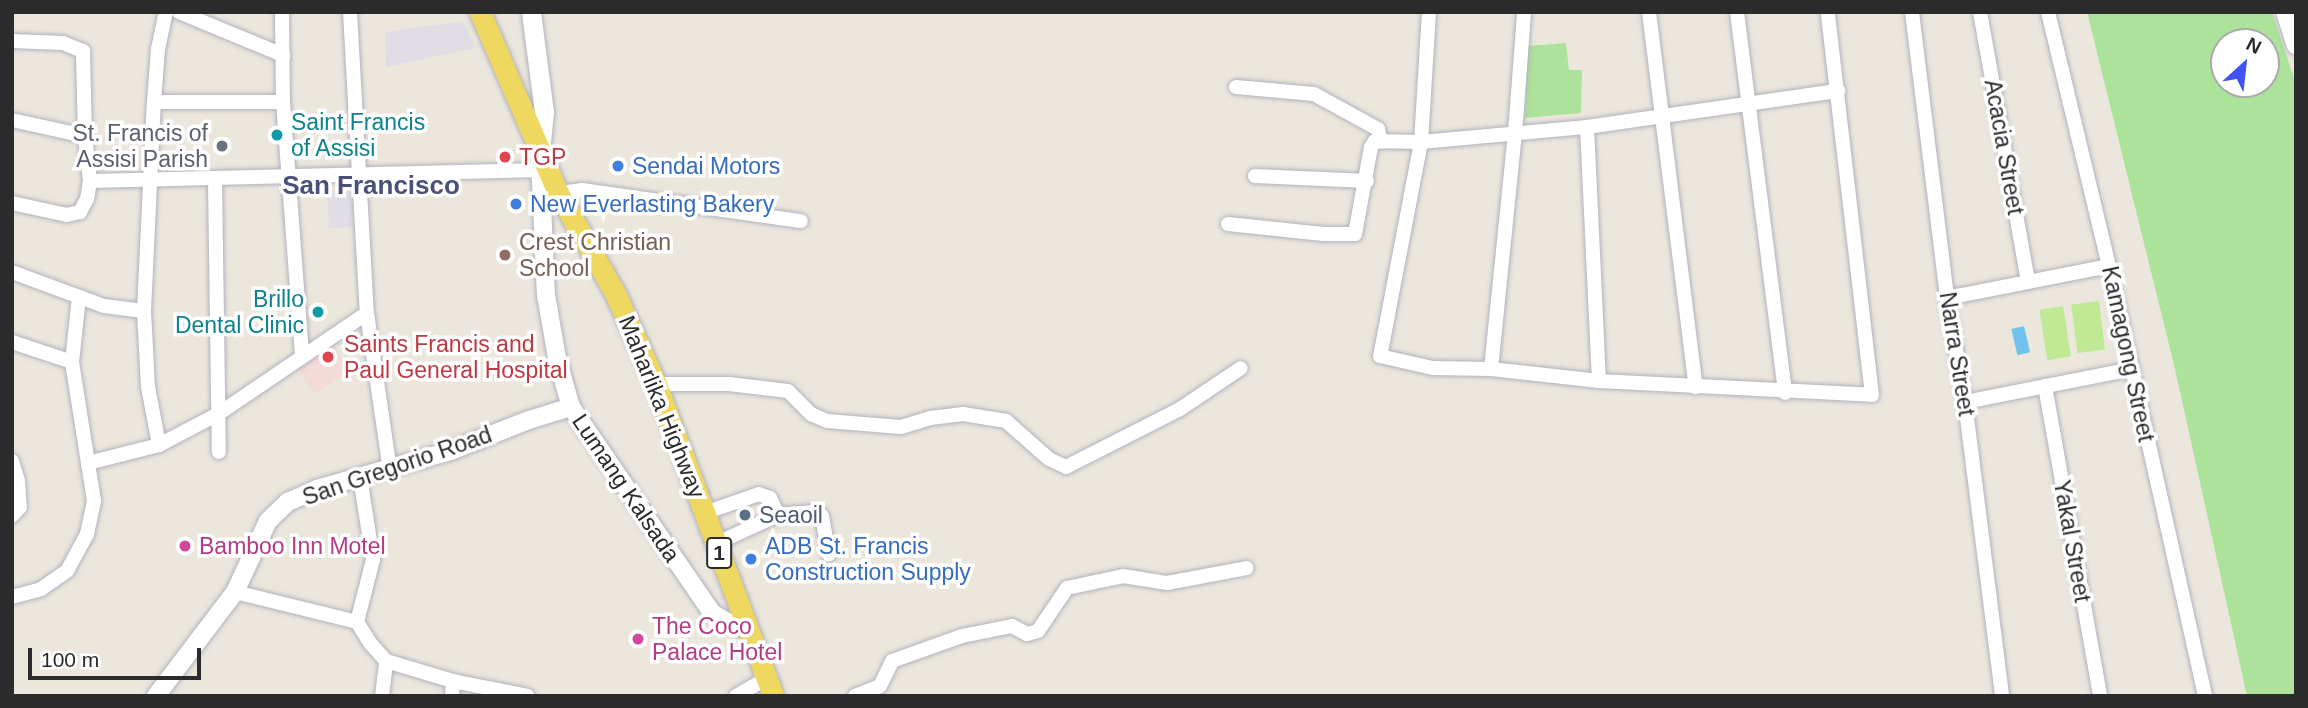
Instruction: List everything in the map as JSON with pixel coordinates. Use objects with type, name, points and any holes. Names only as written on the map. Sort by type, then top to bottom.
[{"type":"main road","name":"Maharlika Highway","points":[[480,12],[540,161],[615,293],[656,383],[770,687]]},
{"type":"main road","points":[[531,12],[544,112],[540,161]]},
{"type":"street","points":[[159,444],[148,387],[144,311],[154,102],[158,49],[166,12]]},
{"type":"street","points":[[179,12],[283,55]]},
{"type":"street","points":[[282,12],[283,102],[302,356]]},
{"type":"street","points":[[350,12],[367,313],[390,470]]},
{"type":"street","points":[[1429,12],[1421,142],[1380,356],[1433,368],[1491,369],[1599,381],[1872,396],[1828,12]]},
{"type":"street","points":[[1491,369],[1515,134],[1524,12]]},
{"type":"street","points":[[1649,12],[1660,117],[1696,387]]},
{"type":"street","points":[[1737,12],[1785,393]]},
{"type":"street","name":"Narra Street","points":[[1912,12],[1947,298],[1965,402],[2002,696]]},
{"type":"street","name":"Acacia Street","points":[[1980,12],[2028,282]]},
{"type":"street","name":"Kamagong Street","points":[[2048,12],[2109,266],[2205,696]]},
{"type":"street","points":[[2285,12],[2296,45]]},
{"type":"street","points":[[12,41],[63,43],[83,51],[85,136],[90,181],[87,199],[80,212],[67,215],[12,203]]},
{"type":"street","points":[[1236,87],[1314,94],[1378,129],[1381,142]]},
{"type":"street","points":[[1228,224],[1323,234],[1355,234],[1367,181],[1371,147],[1376,141],[1421,142],[1587,127],[1838,91]]},
{"type":"street","points":[[154,102],[283,102]]},
{"type":"street","points":[[12,120],[85,136]]},
{"type":"street","points":[[1587,127],[1599,381]]},
{"type":"street","points":[[90,181],[358,175],[540,161]]},
{"type":"street","name":"Lumang Kalsada","points":[[540,161],[546,295],[556,358],[571,407],[712,613],[727,622],[746,626]]},
{"type":"street","points":[[1255,176],[1367,181]]},
{"type":"street","points":[[215,179],[219,452]]},
{"type":"street","points":[[558,192],[582,190],[801,221]]},
{"type":"street","points":[[1947,298],[2109,266]]},
{"type":"street","points":[[12,272],[104,306],[144,311]]},
{"type":"street","points":[[12,597],[41,589],[67,571],[87,534],[94,501],[72,362],[79,296]]},
{"type":"street","points":[[88,463],[159,444],[218,414],[367,313]]},
{"type":"street","points":[[12,342],[72,362]]},
{"type":"street","points":[[656,383],[729,384],[788,391],[811,414],[827,421],[901,427],[930,418],[963,414],[1006,421],[1049,459],[1066,467],[1180,409],[1241,368]]},
{"type":"street","points":[[1965,402],[2130,369]]},
{"type":"street","name":"Yakal Street","points":[[2045,386],[2100,696]]},
{"type":"street","name":"San Gregorio Road","points":[[156,696],[235,592],[268,521],[289,502],[317,489],[390,470],[571,407]]},
{"type":"street","points":[[12,461],[18,481],[20,507],[12,516]]},
{"type":"street","points":[[358,622],[373,560],[360,477]]},
{"type":"street","points":[[704,513],[759,494],[770,498],[778,515]]},
{"type":"street","points":[[715,544],[778,515],[814,512],[822,516],[829,554]]},
{"type":"street","points":[[855,696],[880,687],[892,661],[962,636],[1012,626],[1027,634],[1038,631],[1067,588],[1123,576],[1167,583],[1247,568]]},
{"type":"street","points":[[235,592],[358,622],[386,661],[453,688],[528,696]]},
{"type":"street","points":[[382,696],[386,661]]},
{"type":"street","points":[[736,696],[770,687]]},
{"type":"shaded area","points":[[463,21],[476,48],[386,67],[385,32]]},
{"type":"shaded area","points":[[351,191],[353,227],[329,228],[327,192]]},
{"type":"shaded area","name":"Saints Francis and Paul General Hospital","points":[[333,344],[350,371],[313,394],[297,367]]},
{"type":"green space","points":[[2087,12],[2272,12],[2277,28],[2210,28],[2210,98],[2280,98],[2280,36],[2296,84],[2296,696],[2247,696],[2175,369]]},
{"type":"green space","points":[[1566,43],[1569,70],[1582,70],[1581,113],[1525,118],[1528,46]]},
{"type":"green space","points":[[2099,301],[2105,350],[2077,353],[2071,304]]},
{"type":"green space","points":[[2063,306],[2071,356],[2047,360],[2039,310]]},
{"type":"water","points":[[2024,326],[2030,352],[2017,355],[2011,329]]},
{"type":"place","name":"Saint Francis of Assisi","points":[[277,135]]},
{"type":"place","name":"St. Francis of Assisi Parish","points":[[222,146]]},
{"type":"place","name":"TGP","points":[[505,157]]},
{"type":"place","name":"Sendai Motors","points":[[618,166]]},
{"type":"place","name":"New Everlasting Bakery","points":[[516,204]]},
{"type":"place","name":"Crest Christian School","points":[[505,255]]},
{"type":"place","name":"Brillo Dental Clinic","points":[[318,312]]},
{"type":"place","name":"Saints Francis and Paul General Hospital","points":[[328,357]]},
{"type":"place","name":"Seaoil","points":[[745,515]]},
{"type":"place","name":"Bamboo Inn Motel","points":[[185,546]]},
{"type":"place","name":"ADB St. Francis Construction Supply","points":[[751,559]]},
{"type":"place","name":"The Coco Palace Hotel","points":[[638,639]]},
{"type":"district","name":"San Francisco","points":[[371,186]]}]
